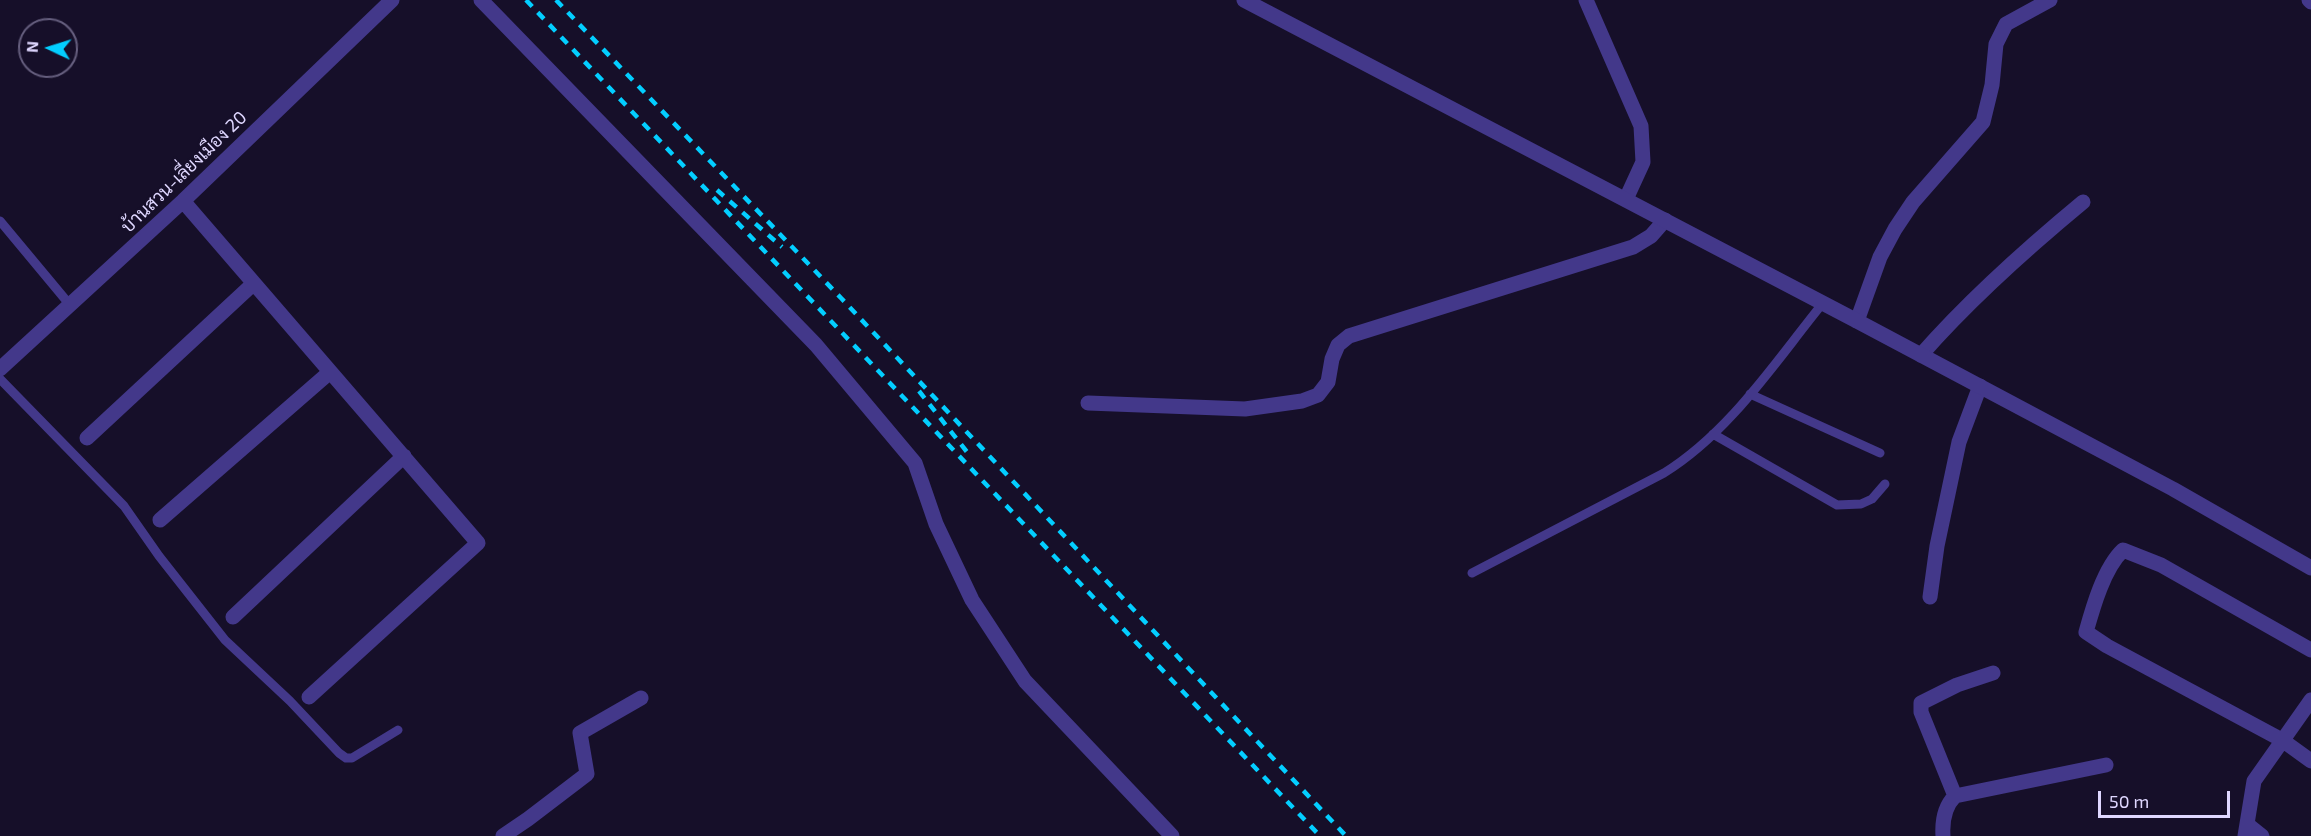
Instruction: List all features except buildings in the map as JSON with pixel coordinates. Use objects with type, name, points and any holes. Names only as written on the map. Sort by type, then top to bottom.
[{"type":"street","name":"บ้านสวน-เลี่ยงเมือง 20","points":[[0,369],[183,201],[392,0]]},
{"type":"street","points":[[481,0],[816,345],[915,463],[936,524],[972,600],[1025,681],[1172,836]]},
{"type":"street","points":[[1244,0],[1980,386],[2173,489],[2311,568]]},
{"type":"street","points":[[1586,0],[1641,126],[1643,162],[1626,199]]},
{"type":"street","points":[[1857,321],[1880,257],[1895,229],[1913,202],[1983,122],[1992,85],[1996,44],[2006,24],[2050,0]]},
{"type":"street","points":[[183,201],[478,543],[309,697]]},
{"type":"street","points":[[1921,355],[1953,318],[2008,264],[2083,202]]},
{"type":"street","points":[[1088,403],[1245,409],[1302,401],[1318,395],[1328,382],[1332,359],[1338,345],[1349,336],[1633,247],[1651,236],[1665,220]]},
{"type":"street","points":[[87,438],[253,284]]},
{"type":"street","points":[[160,520],[330,372]]},
{"type":"street","points":[[1930,597],[1937,546],[1959,442],[1980,386]]},
{"type":"street","points":[[233,617],[404,456]]},
{"type":"street","points":[[2311,650],[2161,565],[2123,550],[2117,555],[2097,595],[2086,632],[2107,646],[2282,740],[2311,761]]},
{"type":"street","points":[[1955,796],[1921,712],[1921,703],[1957,685],[1993,673]]},
{"type":"street","points":[[503,836],[587,774],[580,733],[641,698]]},
{"type":"street","points":[[2262,836],[2246,830],[2254,781],[2311,700]]},
{"type":"street","points":[[1943,836],[1942,827],[1947,804],[1955,796],[2106,765]]},
{"type":"lane","points":[[0,221],[70,305]]},
{"type":"lane","points":[[1472,573],[1684,461],[1750,394],[1822,303]]},
{"type":"lane","points":[[0,379],[124,506],[159,556],[225,640],[290,701],[339,753],[346,758],[352,758],[398,730]]},
{"type":"lane","points":[[1750,394],[1880,453]]},
{"type":"lane","points":[[1713,434],[1837,505],[1862,504],[1872,499],[1885,484]]},
{"type":"railway","points":[[526,0],[1320,836]]},
{"type":"railway","points":[[556,0],[841,298],[1346,836]]},
{"type":"railway","points":[[717,190],[782,247]]},
{"type":"railway","points":[[919,391],[967,452]]}]
